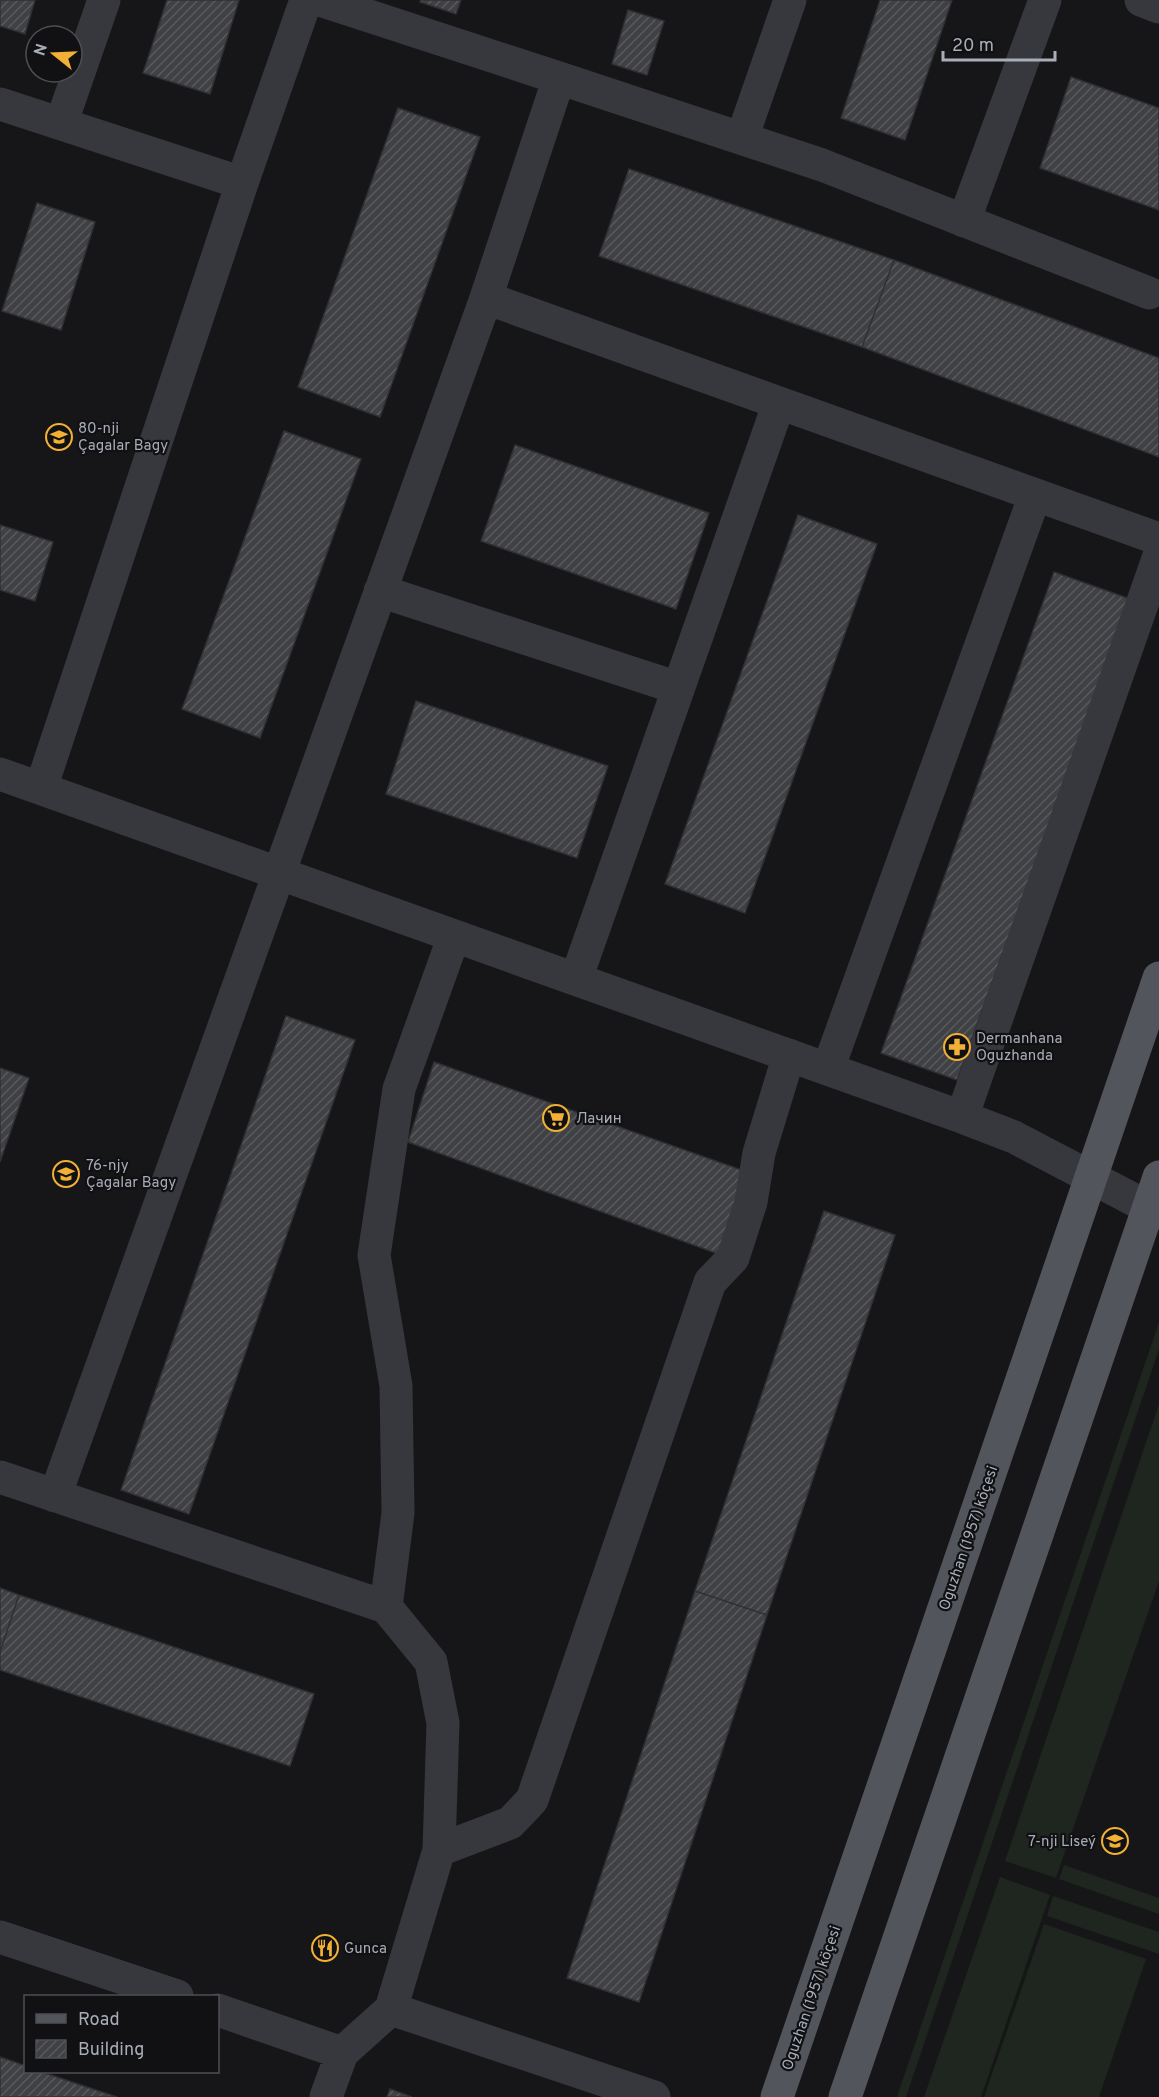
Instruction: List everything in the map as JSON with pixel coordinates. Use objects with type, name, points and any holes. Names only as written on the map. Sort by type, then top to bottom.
[{"type":"main road","name":"Oguzhan (1957) köçesi","points":[[777,2097],[1159,978]]},
{"type":"main road","points":[[845,2097],[1156,1199]]},
{"type":"street","points":[[61,124],[104,0]]},
{"type":"street","points":[[41,788],[242,183],[306,0]]},
{"type":"street","points":[[320,0],[822,165],[1149,293]]},
{"type":"street","points":[[742,138],[790,0]]},
{"type":"street","points":[[964,221],[1045,0]]},
{"type":"street","points":[[1141,0],[1159,7]]},
{"type":"street","points":[[55,1496],[486,298],[559,78]]},
{"type":"street","points":[[0,104],[242,183]]},
{"type":"street","points":[[486,298],[1159,539]]},
{"type":"street","points":[[576,979],[779,404]]},
{"type":"street","points":[[828,1068],[1035,495]]},
{"type":"street","points":[[962,1117],[1159,556]]},
{"type":"street","points":[[380,591],[678,688]]},
{"type":"street","points":[[0,774],[962,1117],[1014,1137],[1091,1177],[1156,1199]]},
{"type":"street","points":[[386,1607],[398,1513],[396,1386],[374,1255],[399,1089],[454,936]]},
{"type":"street","points":[[439,1850],[510,1823],[532,1800],[710,1282],[733,1257],[751,1202],[759,1153],[789,1055]]},
{"type":"street","points":[[0,1477],[386,1607],[431,1662],[443,1723],[439,1850],[391,2009],[342,2053],[326,2097]]},
{"type":"street","points":[[0,1937],[174,1995]]},
{"type":"street","points":[[391,2009],[654,2097]]},
{"type":"street","points":[[219,2010],[342,2053]]},
{"type":"shaded area","points":[[1159,1322],[1159,1349],[906,2097],[897,2097]]},
{"type":"shaded area","points":[[1159,1404],[1159,1581],[1056,1878],[1005,1861]]},
{"type":"shaded area","points":[[1064,1865],[1159,1898],[1159,1914],[1059,1879]]},
{"type":"shaded area","points":[[1000,1877],[1050,1895],[981,2097],[924,2097]]},
{"type":"shaded area","points":[[1053,1896],[1159,1932],[1159,1954],[1047,1916]]},
{"type":"shaded area","points":[[1044,1924],[1146,1959],[1099,2097],[984,2097]]},
{"type":"building","points":[[0,0],[35,0],[28,24],[24,24],[24,34],[0,26]]},
{"type":"building","points":[[167,0],[239,0],[210,94],[143,73]]},
{"type":"building","points":[[421,0],[461,0],[456,14],[420,2]]},
{"type":"building","points":[[880,0],[952,0],[905,140],[841,118]]},
{"type":"building","points":[[628,10],[664,21],[647,75],[612,64]]},
{"type":"building","points":[[1071,77],[1159,108],[1159,210],[1040,168]]},
{"type":"building","points":[[398,108],[480,137],[380,417],[298,387]]},
{"type":"building","points":[[629,169],[894,260],[862,347],[599,256]]},
{"type":"building","points":[[37,203],[95,222],[61,330],[2,311]]},
{"type":"building","points":[[894,260],[1159,358],[1159,457],[862,347]]},
{"type":"building","points":[[284,431],[361,459],[260,738],[182,709]]},
{"type":"building","points":[[515,445],[709,513],[676,609],[481,541]]},
{"type":"building","points":[[798,515],[877,544],[745,913],[665,884]]},
{"type":"building","points":[[0,525],[53,542],[35,601],[0,590]]},
{"type":"building","points":[[1054,572],[1130,599],[957,1080],[881,1053]]},
{"type":"building","points":[[416,701],[608,766],[577,858],[386,794]]},
{"type":"building","points":[[286,1016],[355,1040],[189,1514],[121,1490]]},
{"type":"building","points":[[434,1062],[750,1173],[724,1256],[408,1142]]},
{"type":"building","points":[[0,1068],[29,1078],[0,1162]]},
{"type":"building","points":[[824,1211],[895,1235],[767,1615],[695,1591]]},
{"type":"building","points":[[0,1588],[19,1595],[0,1652]]},
{"type":"building","points":[[695,1591],[767,1615],[639,2002],[567,1978]]},
{"type":"building","points":[[19,1595],[314,1694],[290,1766],[0,1670],[0,1652]]},
{"type":"building","points":[[0,2057],[24,2065],[24,2073],[45,2073],[117,2097],[0,2097]]},
{"type":"building","points":[[390,2089],[412,2097],[387,2097]]},
{"type":"place","name":"80-nji Çagalar Bagy","points":[[59,437]]},
{"type":"place","name":"Dermanhana Oguzhanda","points":[[957,1047]]},
{"type":"place","name":"Лачин","points":[[556,1118]]},
{"type":"place","name":"76-njy Çagalar Bagy","points":[[66,1174]]},
{"type":"place","name":"7-nji Liseý","points":[[1115,1841]]},
{"type":"place","name":"Gunca","points":[[325,1948]]}]
